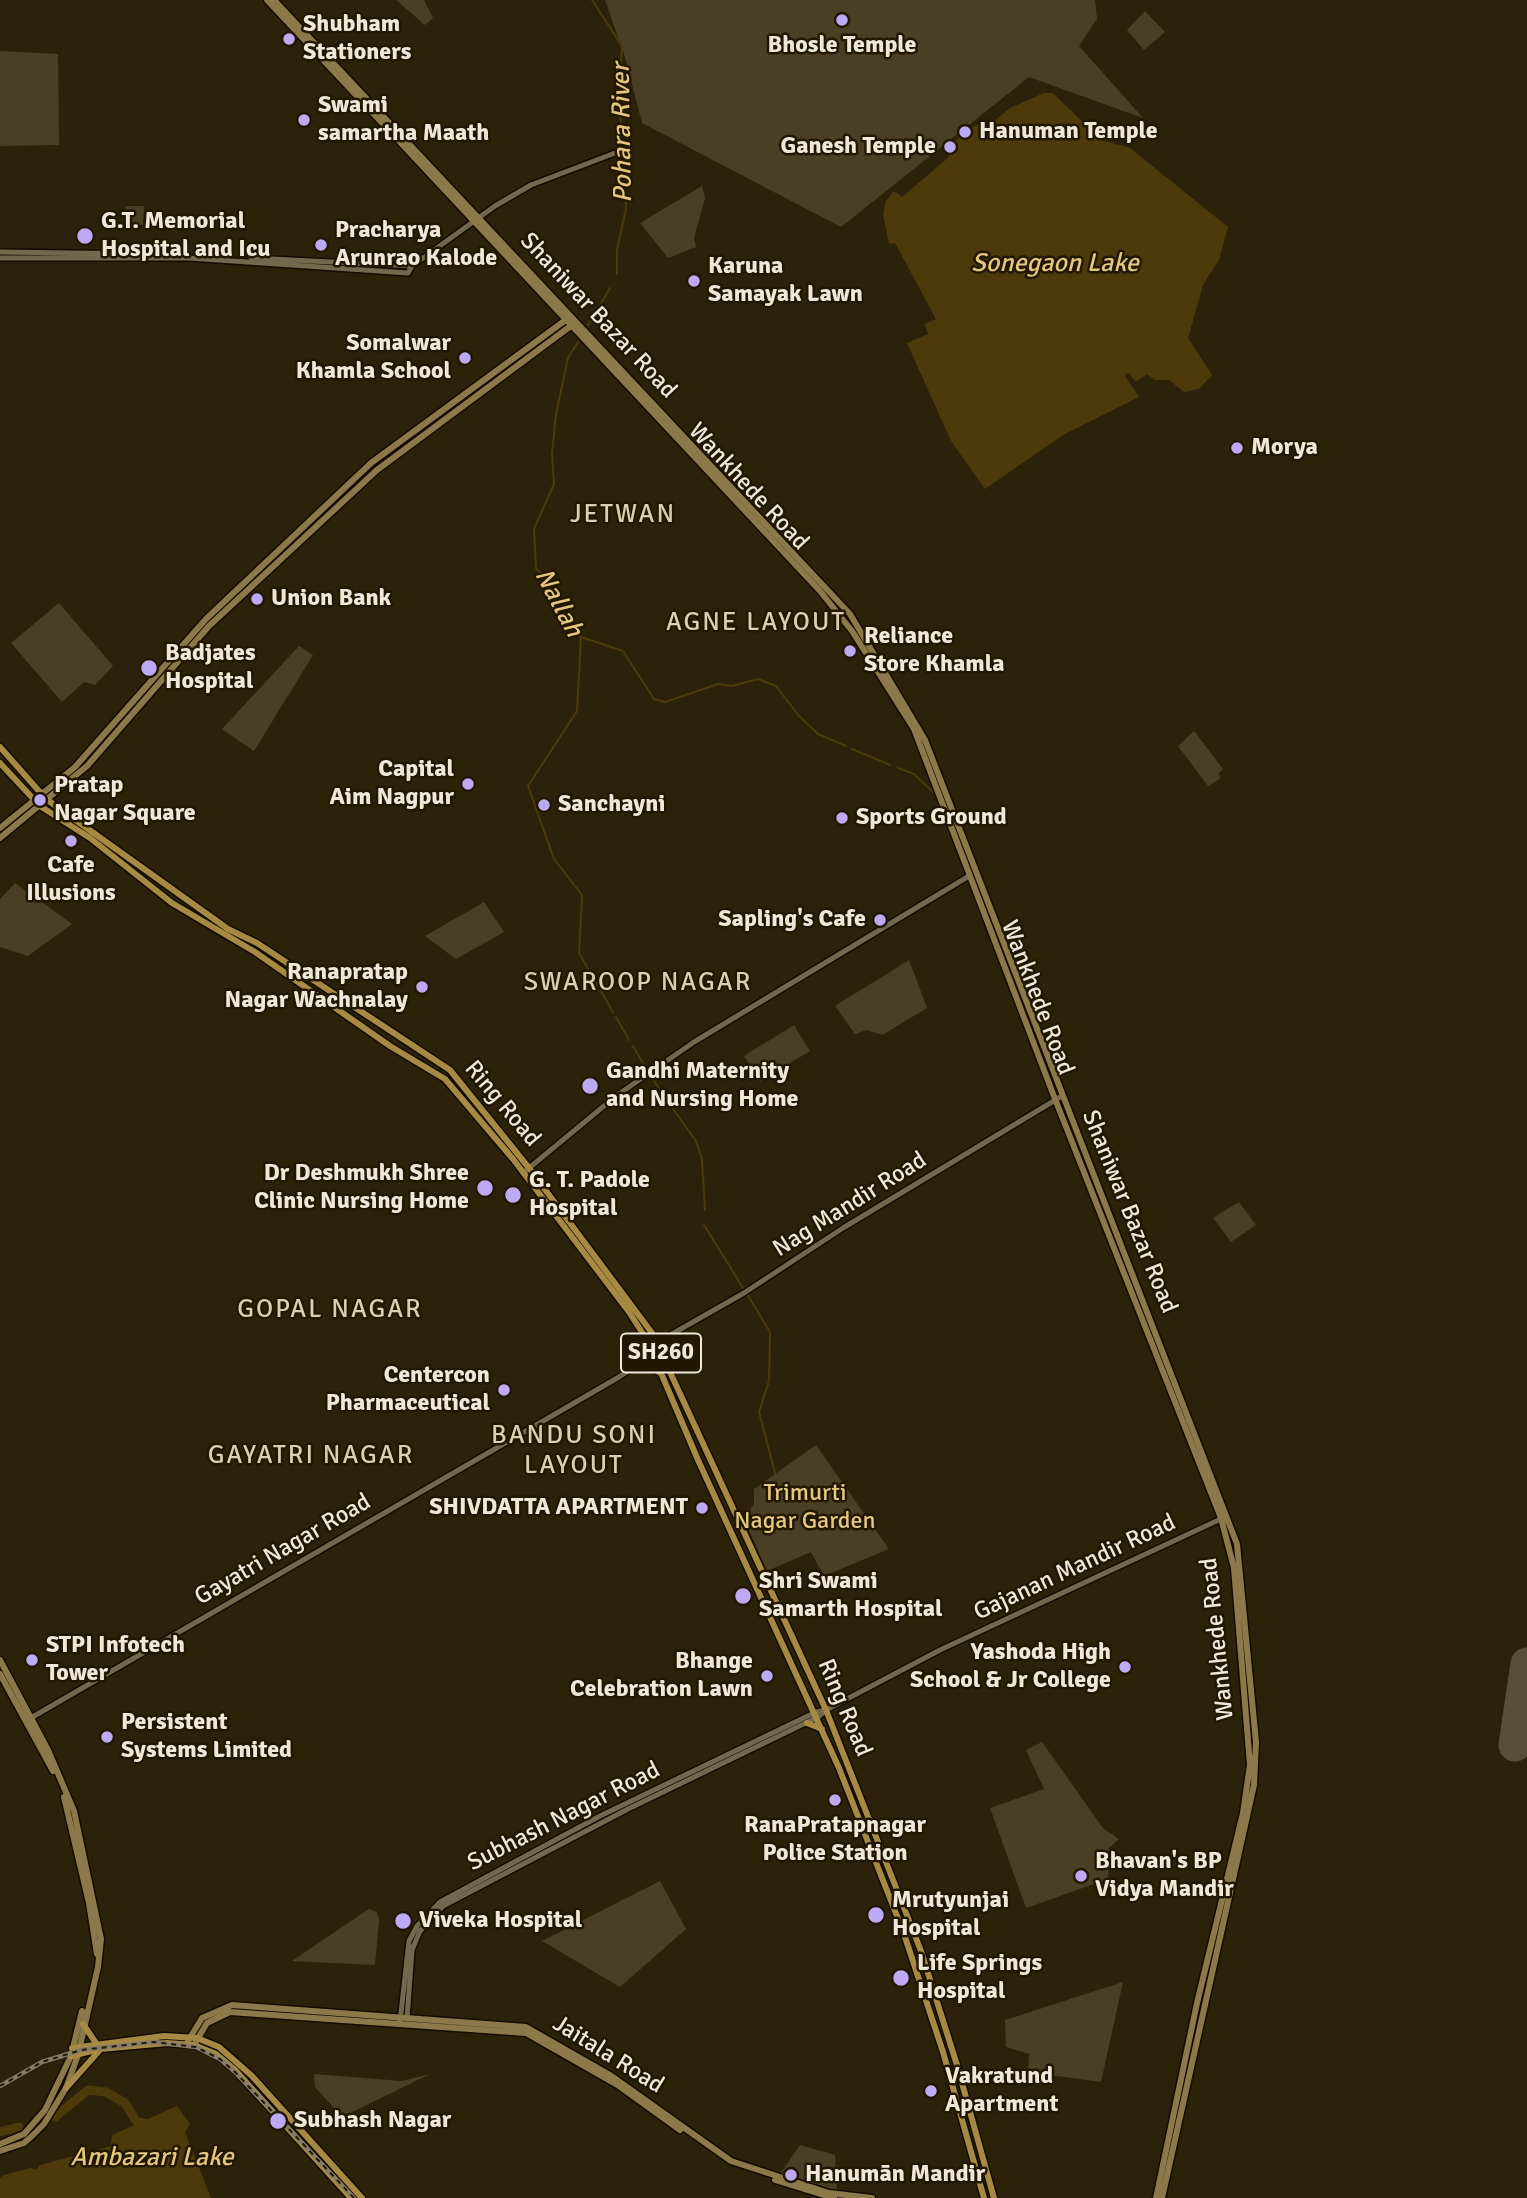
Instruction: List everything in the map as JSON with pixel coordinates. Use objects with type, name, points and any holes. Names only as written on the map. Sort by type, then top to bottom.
[{"type":"main road","name":"Wankhede Road","points":[[267,0],[477,220],[844,619],[914,729],[1055,1099],[1225,1517],[1234,1568],[1250,1765],[1243,1813],[1197,2003],[1156,2198]]},
{"type":"main road","points":[[274,0],[477,220]]},
{"type":"main road","points":[[0,838],[84,758],[206,619],[371,463],[571,321]]},
{"type":"main road","name":"Shaniwar Bazar Road","points":[[571,321],[850,614],[925,740],[1237,1544],[1256,1742],[1249,1814],[1162,2198]]},
{"type":"main road","name":"Ring Road","points":[[0,747],[44,797],[228,929],[257,943],[450,1070],[606,1280],[647,1340],[653,1354]]},
{"type":"main road","name":"Ring Road","points":[[0,763],[37,803],[89,838],[172,903],[255,952],[390,1046],[445,1079],[526,1170],[620,1287],[659,1346],[826,1710],[921,1951],[994,2196]]},
{"type":"main road","points":[[0,828],[37,803]]},
{"type":"main road","name":"SH260","points":[[653,1354],[736,1546],[817,1714],[904,1934],[943,2052],[982,2197]]},
{"type":"main road","points":[[636,1365],[648,1365],[660,1373]]},
{"type":"main road","points":[[0,1660],[58,1781],[66,1804],[94,1931],[97,1952],[66,2088]]},
{"type":"main road","points":[[0,1674],[28,1719],[74,1811],[101,1939],[98,1967],[75,2052],[32,2128],[0,2144]]},
{"type":"main road","points":[[807,1723],[823,1730]]},
{"type":"main road","name":"Jaitala Road","points":[[192,2041],[202,2018],[232,2005],[526,2033],[619,2087],[730,2165],[834,2198]]},
{"type":"main road","name":"Jaitala Road","points":[[404,2021],[526,2027],[610,2075],[731,2161],[830,2193],[872,2198]]},
{"type":"main road","points":[[83,2024],[98,2046]]},
{"type":"main road","points":[[75,2052],[164,2036],[219,2047],[237,2060],[362,2198]]},
{"type":"main road","points":[[192,2041],[216,2054],[235,2070],[351,2198]]},
{"type":"main road","points":[[0,2151],[24,2143],[44,2124],[66,2088],[98,2046]]},
{"type":"street","points":[[0,255],[189,258],[408,274],[412,266],[531,185],[615,153]]},
{"type":"street","points":[[526,1170],[616,1096],[694,1042],[969,876]]},
{"type":"street","name":"Nag Mandir Road","points":[[659,1346],[672,1334],[747,1291],[854,1222],[1062,1096]]},
{"type":"street","name":"Gayatri Nagar Road","points":[[28,1719],[636,1365],[653,1354],[659,1346]]},
{"type":"street","name":"Gajanan Mandir Road","points":[[817,1714],[940,1650],[1225,1517]]},
{"type":"street","points":[[404,2021],[412,1950],[426,1922],[443,1906],[628,1809],[807,1723],[817,1714]]},
{"type":"street","name":"Subhash Nagar Road","points":[[404,2021],[409,1941],[417,1926],[440,1902],[600,1816],[817,1714]]},
{"type":"green space","points":[[396,0],[424,0],[433,18],[425,25]]},
{"type":"green space","points":[[605,0],[1095,0],[1097,19],[1079,46],[1143,118],[1029,77],[841,227],[642,123],[625,57]]},
{"type":"green space","points":[[1145,11],[1165,32],[1144,50],[1127,30]]},
{"type":"green space","points":[[0,51],[58,54],[59,145],[0,146]]},
{"type":"green space","points":[[702,186],[705,198],[694,238],[696,247],[668,258],[640,223]]},
{"type":"green space","points":[[126,206],[144,206],[143,225],[125,225]]},
{"type":"green space","points":[[59,603],[113,666],[95,685],[84,682],[62,702],[11,643]]},
{"type":"green space","points":[[299,646],[313,655],[254,751],[222,729]]},
{"type":"green space","points":[[1194,731],[1223,769],[1218,774],[1221,778],[1208,786],[1178,746]]},
{"type":"green space","points":[[15,883],[72,924],[28,956],[0,947],[0,899]]},
{"type":"green space","points":[[484,902],[504,932],[456,959],[425,936]]},
{"type":"green space","points":[[909,960],[927,1008],[882,1035],[867,1030],[855,1034],[835,1006]]},
{"type":"green space","points":[[794,1025],[810,1051],[760,1081],[744,1056]]},
{"type":"green space","points":[[1239,1202],[1256,1225],[1231,1242],[1213,1218]]},
{"type":"green space","name":"Trimurti Nagar Garden","points":[[816,1445],[889,1549],[824,1576],[811,1552],[767,1571],[744,1519],[754,1504],[754,1489]]},
{"type":"green space","points":[[1042,1742],[1103,1828],[1119,1839],[1109,1848],[1108,1879],[1026,1908],[990,1808],[1044,1789],[1026,1750]]},
{"type":"green space","points":[[660,1881],[686,1929],[620,1987],[542,1941]]},
{"type":"green space","points":[[369,1909],[377,1912],[379,1920],[375,1965],[292,1961]]},
{"type":"green space","points":[[1123,1982],[1101,2082],[1028,2072],[1029,2054],[1006,2047],[1005,2020]]},
{"type":"green space","points":[[314,2074],[402,2081],[430,2074],[342,2117],[315,2087]]},
{"type":"green space","points":[[800,2145],[835,2155],[837,2194],[778,2177]]},
{"type":"water","name":"Sonegaon Lake","points":[[1044,93],[1053,93],[1101,140],[1130,148],[1228,227],[1219,260],[1203,285],[1188,338],[1212,375],[1199,389],[1184,392],[1169,380],[1155,380],[1147,374],[1136,382],[1128,373],[1125,376],[1139,397],[1063,435],[985,489],[951,441],[907,343],[928,334],[925,324],[936,319],[895,243],[889,244],[883,214],[886,201],[894,191],[902,197],[949,157],[946,147],[978,124],[984,129],[1010,108]]},
{"type":"water","name":"Ambazari Lake","points":[[177,2106],[190,2124],[185,2132],[211,2198],[0,2198],[0,2179],[4,2175],[31,2168],[36,2170],[40,2165],[111,2146],[112,2135]]},
{"type":"waterway","name":"Pohara River","points":[[592,0],[622,46],[619,94],[626,208],[617,250],[617,274]]},
{"type":"waterway","name":"Nallah","points":[[588,325],[610,288]]},
{"type":"waterway","name":"Nallah","points":[[578,342],[568,358],[556,414],[552,454],[554,484],[534,529],[536,568],[559,593],[581,637],[577,711],[528,786],[554,859],[582,895],[579,953],[613,1012]]},
{"type":"waterway","points":[[581,637],[623,651],[654,699],[665,702],[718,684],[732,686],[758,679],[776,686],[799,716],[818,734],[846,746]]},
{"type":"waterway","points":[[852,749],[890,765]]},
{"type":"waterway","points":[[898,768],[914,774],[935,794]]},
{"type":"waterway","points":[[616,1017],[629,1040]]},
{"type":"waterway","points":[[633,1046],[647,1070]]},
{"type":"waterway","points":[[650,1075],[666,1099]]},
{"type":"waterway","points":[[668,1102],[696,1141],[702,1159],[705,1210]]},
{"type":"waterway","points":[[704,1225],[743,1288]]},
{"type":"waterway","points":[[747,1294],[770,1332],[769,1381],[759,1412],[775,1473]]},
{"type":"waterway","points":[[55,2117],[88,2090],[106,2092],[125,2103],[136,2121],[148,2124]]},
{"type":"waterway","points":[[0,2132],[19,2127]]},
{"type":"taxiway","points":[[1522,1697],[1514,1704],[1512,1714],[1516,1725],[1527,1731]]},
{"type":"runway","points":[[1515,1745],[1527,1664]]},
{"type":"railway","points":[[0,2086],[42,2062],[81,2050],[154,2042],[196,2047],[220,2059],[235,2072],[354,2198]]},
{"type":"place","name":"Bhosle Temple","points":[[842,20]]},
{"type":"place","name":"Shubham Stationers","points":[[289,39]]},
{"type":"place","name":"Swami samartha Maath","points":[[304,120]]},
{"type":"place","name":"Hanuman Temple","points":[[965,132]]},
{"type":"place","name":"Ganesh Temple","points":[[950,147]]},
{"type":"place","name":"G.T. Memorial Hospital and Icu","points":[[85,236]]},
{"type":"place","name":"Pracharya Arunrao Kalode","points":[[321,245]]},
{"type":"place","name":"Karuna Samayak Lawn","points":[[694,281]]},
{"type":"place","name":"Somalwar Khamla School","points":[[465,358]]},
{"type":"place","name":"Morya","points":[[1237,448]]},
{"type":"place","name":"Union Bank","points":[[257,599]]},
{"type":"place","name":"Reliance Store Khamla","points":[[850,651]]},
{"type":"place","name":"Badjates Hospital","points":[[149,668]]},
{"type":"place","name":"Capital Aim Nagpur","points":[[468,784]]},
{"type":"place","name":"Pratap Nagar Square","points":[[40,800]]},
{"type":"place","name":"Sanchayni","points":[[544,805]]},
{"type":"place","name":"Sports Ground","points":[[842,818]]},
{"type":"place","name":"Cafe Illusions","points":[[71,841]]},
{"type":"place","name":"Sapling's Cafe","points":[[880,920]]},
{"type":"place","name":"Ranapratap Nagar Wachnalay","points":[[422,987]]},
{"type":"place","name":"Gandhi Maternity and Nursing Home","points":[[590,1086]]},
{"type":"place","name":"Dr Deshmukh Shree Clinic Nursing Home","points":[[485,1188]]},
{"type":"place","name":"G. T. Padole Hospital","points":[[513,1195]]},
{"type":"place","name":"Centercon Pharmaceutical","points":[[504,1390]]},
{"type":"place","name":"SHIVDATTA APARTMENT","points":[[702,1508]]},
{"type":"place","name":"Shri Swami Samarth Hospital","points":[[743,1596]]},
{"type":"place","name":"STPI Infotech Tower","points":[[32,1660]]},
{"type":"place","name":"Yashoda High School & Jr College","points":[[1125,1667]]},
{"type":"place","name":"Bhange Celebration Lawn","points":[[767,1676]]},
{"type":"place","name":"Persistent Systems Limited","points":[[107,1737]]},
{"type":"place","name":"RanaPratapnagar Police Station","points":[[835,1800]]},
{"type":"place","name":"Bhavan's BP Vidya Mandir","points":[[1081,1876]]},
{"type":"place","name":"Mrutyunjai Hospital","points":[[876,1915]]},
{"type":"place","name":"Viveka Hospital","points":[[403,1921]]},
{"type":"place","name":"Life Springs Hospital","points":[[901,1978]]},
{"type":"place","name":"Vakratund Apartment","points":[[931,2091]]},
{"type":"place","name":"Subhash Nagar","points":[[278,2121]]},
{"type":"place","name":"Hanumān Mandir","points":[[791,2175]]},
{"type":"district","name":"JETWAN","points":[[623,515]]},
{"type":"district","name":"AGNE LAYOUT","points":[[756,623]]},
{"type":"district","name":"SWAROOP NAGAR","points":[[638,983]]},
{"type":"district","name":"GOPAL NAGAR","points":[[330,1310]]},
{"type":"district","name":"BANDU SONI LAYOUT","points":[[574,1451]]},
{"type":"district","name":"GAYATRI NAGAR","points":[[311,1456]]}]
